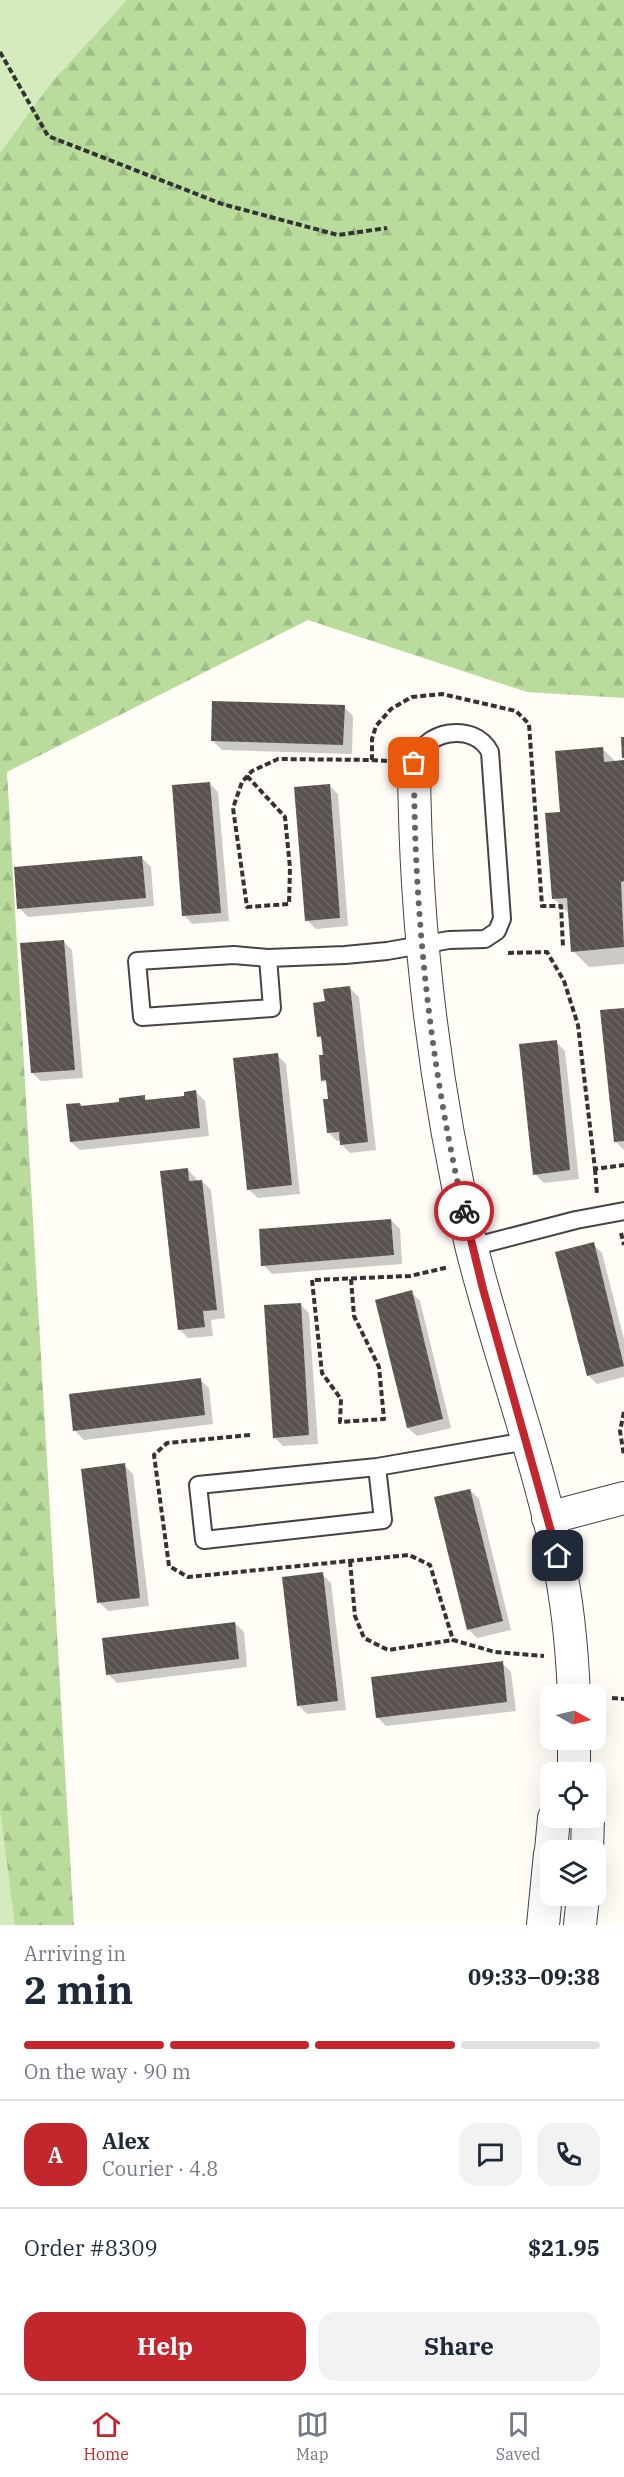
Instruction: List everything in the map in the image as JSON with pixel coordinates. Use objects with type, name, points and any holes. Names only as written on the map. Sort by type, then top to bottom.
[{"type":"street","points":[[414,763],[416,858],[422,944],[443,1099],[474,1254],[548,1518],[565,1592],[573,1684]]},
{"type":"street","points":[[548,1518],[624,1497]]},
{"type":"street","points":[[543,1925],[545,1906]]},
{"type":"street","points":[[580,1925],[582,1906]]},
{"type":"lane","points":[[268,958],[272,1008],[142,1017],[137,961],[234,955],[268,958],[345,955],[449,940],[485,939],[497,931],[502,919],[491,757],[488,747],[472,736],[454,734],[437,736],[423,745],[414,763]]},
{"type":"lane","points":[[474,1254],[576,1220],[624,1211]]},
{"type":"lane","points":[[377,1467],[382,1520],[204,1540],[198,1485],[377,1467],[527,1441]]},
{"type":"path","points":[[0,52],[48,136],[222,204],[338,235],[387,228]]},
{"type":"path","points":[[508,953],[547,952],[564,981],[578,1024],[597,1197]]},
{"type":"path","points":[[595,1169],[624,1165]]},
{"type":"path","points":[[621,1232],[624,1245]]},
{"type":"path","points":[[351,1279],[354,1316],[379,1367],[384,1419],[340,1422],[341,1399],[322,1373],[312,1280],[410,1276],[474,1254]]},
{"type":"path","points":[[624,1412],[620,1431],[624,1456]]},
{"type":"path","points":[[250,1435],[167,1443],[154,1455],[169,1566],[188,1577],[409,1555],[429,1565],[453,1640]]},
{"type":"path","points":[[350,1561],[355,1616],[364,1638],[388,1650],[453,1640],[495,1652],[572,1658]]},
{"type":"path","points":[[612,1698],[624,1700]]},
{"type":"green space","points":[[0,0],[624,0],[624,698],[527,692],[308,620],[7,772],[74,1925],[0,1925]]},
{"type":"green space","points":[[0,0],[127,0],[52,82],[0,153]]},
{"type":"green space","points":[[0,1809],[15,1925],[0,1925]]},
{"type":"building","points":[[212,701],[345,705],[343,745],[211,741]]},
{"type":"building","points":[[621,737],[624,737],[624,758],[622,758]]},
{"type":"building","points":[[603,747],[604,762],[624,760],[624,881],[621,882],[624,947],[571,952],[567,898],[552,899],[545,813],[560,812],[555,751]]},
{"type":"building","points":[[210,782],[221,913],[182,916],[172,785]]},
{"type":"building","points":[[330,784],[340,918],[305,921],[294,787]]},
{"type":"building","points":[[142,856],[146,898],[17,909],[14,867]]},
{"type":"building","points":[[64,940],[75,1070],[31,1073],[20,943]]},
{"type":"building","points":[[350,986],[368,1142],[340,1145],[339,1132],[327,1133],[323,1099],[328,1099],[326,1080],[321,1081],[319,1055],[323,1055],[321,1036],[317,1037],[313,1003],[325,1001],[323,989]]},
{"type":"building","points":[[624,1008],[624,1141],[614,1142],[600,1010]]},
{"type":"building","points":[[557,1040],[570,1170],[533,1175],[519,1044]]},
{"type":"building","points":[[278,1053],[292,1185],[247,1190],[233,1058]]},
{"type":"building","points":[[196,1090],[200,1128],[70,1142],[66,1104],[80,1103],[81,1106],[119,1102],[119,1098],[145,1095],[145,1100],[184,1096],[184,1092]]},
{"type":"building","points":[[188,1168],[189,1181],[202,1180],[217,1310],[203,1311],[205,1327],[178,1330],[160,1171]]},
{"type":"building","points":[[391,1219],[394,1255],[261,1266],[259,1229]]},
{"type":"building","points":[[594,1242],[624,1366],[587,1376],[555,1252]]},
{"type":"building","points":[[412,1290],[443,1419],[407,1428],[375,1300]]},
{"type":"building","points":[[301,1303],[309,1435],[273,1438],[264,1305]]},
{"type":"building","points":[[201,1378],[205,1415],[73,1431],[69,1394]]},
{"type":"building","points":[[125,1463],[140,1598],[97,1603],[81,1469]]},
{"type":"building","points":[[470,1489],[503,1621],[467,1630],[434,1497]]},
{"type":"building","points":[[323,1572],[338,1701],[297,1706],[282,1577]]},
{"type":"building","points":[[235,1622],[239,1659],[106,1675],[102,1638]]},
{"type":"building","points":[[503,1661],[507,1702],[376,1718],[371,1677]]},
{"type":"way so far","points":[[414,763],[416,852],[422,944],[449,1139],[464,1211]]},
{"type":"route","points":[[464,1211],[483,1289],[558,1556]]}]
